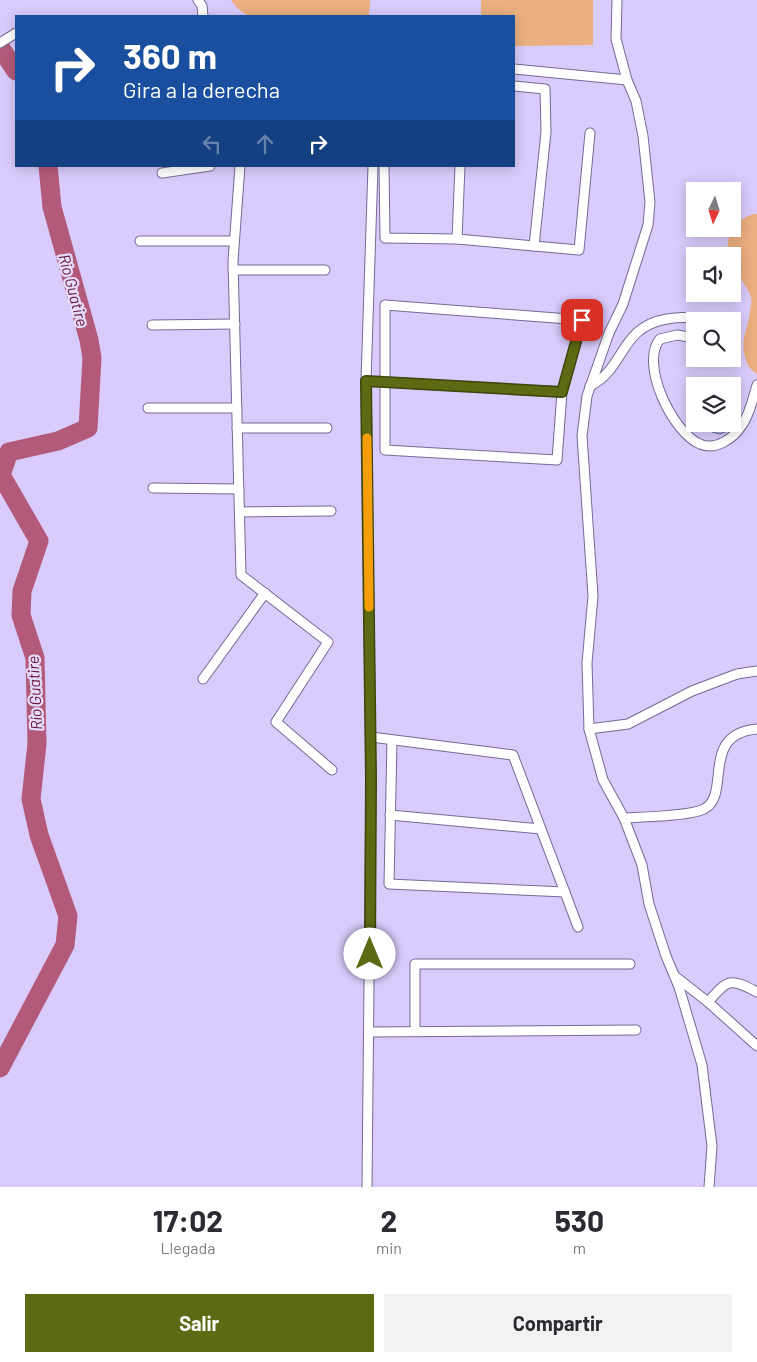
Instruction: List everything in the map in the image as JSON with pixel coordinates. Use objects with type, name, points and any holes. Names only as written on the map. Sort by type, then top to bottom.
[{"type":"street","points":[[198,0],[202,6],[203,15]]},
{"type":"street","points":[[617,0],[616,39],[627,80],[636,101],[643,136],[650,202],[648,225],[623,304],[609,333],[587,396],[582,436],[593,596],[588,663],[588,729],[603,780],[624,818],[642,865],[649,904],[666,956],[680,987],[702,1065],[712,1146],[709,1187]]},
{"type":"street","points":[[0,43],[15,34]]},
{"type":"street","points":[[515,69],[627,80]]},
{"type":"street","points":[[515,86],[545,89],[546,132],[534,246]]},
{"type":"street","points":[[384,167],[385,238],[457,239],[579,250],[590,133]]},
{"type":"street","points":[[162,173],[203,167]]},
{"type":"street","points":[[240,167],[233,270],[241,575],[328,642],[276,722],[332,770]]},
{"type":"street","points":[[367,1187],[370,737],[366,381],[372,167]]},
{"type":"street","points":[[457,239],[460,167]]},
{"type":"street","points":[[140,241],[234,241]]},
{"type":"street","points":[[233,270],[324,270]]},
{"type":"street","points":[[385,305],[582,320],[562,392],[557,460],[385,450],[385,305]]},
{"type":"street","points":[[590,386],[598,382],[615,364],[620,353],[638,331],[650,323],[679,317],[686,318]]},
{"type":"street","points":[[152,325],[235,324]]},
{"type":"street","points":[[686,336],[677,335],[660,339],[652,354],[655,381],[660,393],[674,418],[694,441],[707,446],[716,445],[734,435],[748,415],[757,386]]},
{"type":"street","points":[[366,381],[562,392]]},
{"type":"street","points":[[148,408],[237,408]]},
{"type":"street","points":[[238,428],[327,428]]},
{"type":"street","points":[[153,488],[239,489]]},
{"type":"street","points":[[240,512],[331,511]]},
{"type":"street","points":[[203,679],[265,593]]},
{"type":"street","points":[[588,729],[628,724],[692,691],[737,674],[757,671]]},
{"type":"street","points":[[624,818],[692,812],[707,808],[713,798],[724,746],[734,735],[744,730],[757,728]]},
{"type":"street","points":[[370,737],[513,755],[578,927]]},
{"type":"street","points":[[392,740],[389,884],[566,892]]},
{"type":"street","points":[[390,815],[541,829]]},
{"type":"street","points":[[415,1031],[415,964],[630,964]]},
{"type":"street","points":[[674,975],[708,1002],[757,1046]]},
{"type":"street","points":[[708,1002],[724,985],[739,982],[757,992]]},
{"type":"street","points":[[369,1032],[636,1030]]},
{"type":"shaded area","points":[[231,0],[370,0],[369,15],[247,15],[237,8]]},
{"type":"shaded area","points":[[481,0],[593,0],[593,45],[515,46],[515,15],[481,15]]},
{"type":"shaded area","points":[[757,214],[757,374],[748,365],[743,348],[751,298],[741,279],[741,247],[728,247],[729,238],[741,238],[741,221],[747,216]]},
{"type":"waterway","name":"Río Guatire","points":[[0,47],[15,70]]},
{"type":"waterway","name":"Río Guatire","points":[[0,1068],[65,945],[68,916],[39,835],[31,799],[37,744],[35,658],[21,615],[22,591],[39,541],[1,475],[9,452],[58,441],[88,428],[92,358],[89,340],[52,207],[48,167]]},
{"type":"slow traffic","points":[[367,438],[369,607]]},
{"type":"route","points":[[370,954],[371,779],[366,381],[562,392],[582,320]]}]
